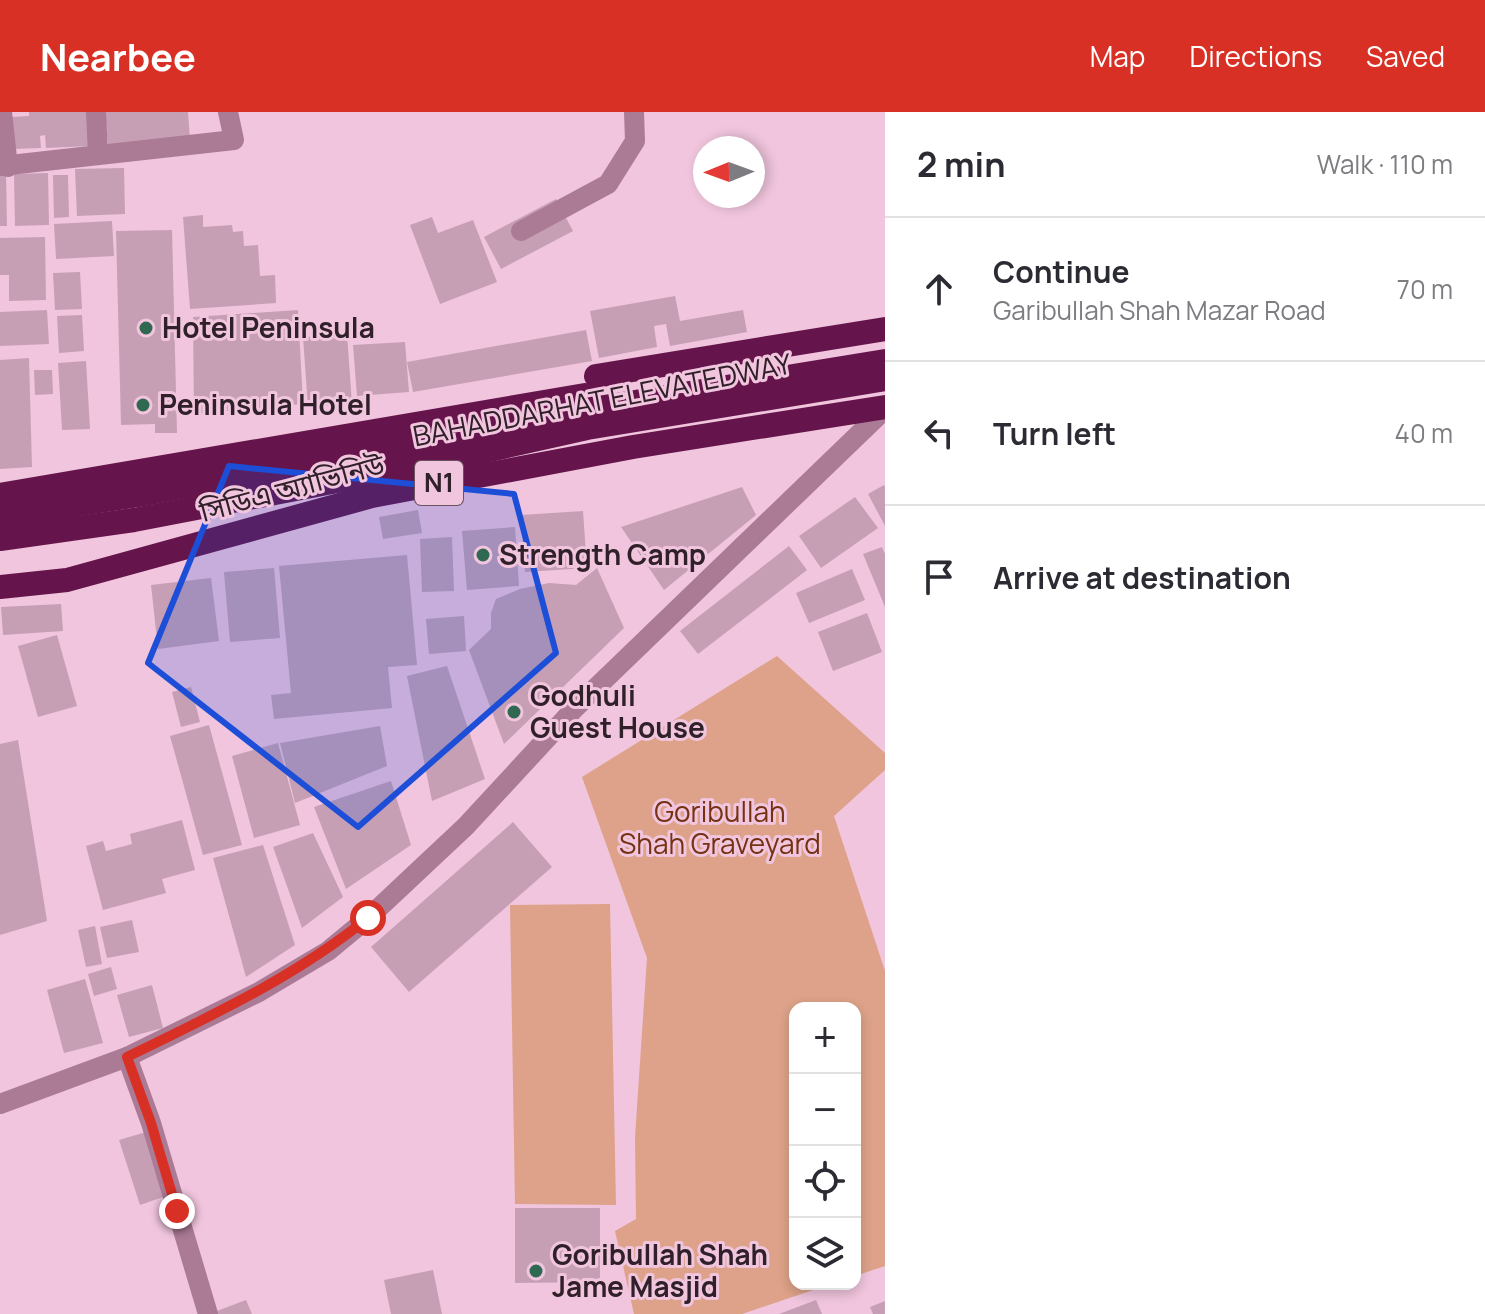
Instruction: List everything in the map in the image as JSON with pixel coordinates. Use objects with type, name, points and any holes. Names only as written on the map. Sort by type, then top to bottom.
[{"type":"highway","points":[[596,376],[885,329]]},
{"type":"highway","name":"সিডিএ অ্যাভিনিউ","points":[[0,495],[516,405],[885,350]]},
{"type":"highway","name":"BAHADDARHAT ELEVATEDWAY","points":[[0,516],[139,495],[598,408],[885,361]]},
{"type":"highway","name":"BAHADDARHAT ELEVATEDWAY","points":[[0,539],[134,520],[436,462],[587,428],[885,379]]},
{"type":"highway","name":"সিডিএ অ্যাভিনিউ","points":[[0,587],[67,580],[372,496],[633,447],[885,408]]},
{"type":"street","points":[[2,112],[4,167],[234,140],[228,112]]},
{"type":"street","points":[[96,112],[98,155]]},
{"type":"street","points":[[521,231],[608,184],[635,141],[634,112]]},
{"type":"street","points":[[0,1104],[127,1057],[259,992],[328,951],[466,826],[575,708],[885,408]]},
{"type":"street","points":[[127,1057],[151,1123],[208,1314]]},
{"type":"highlighted area","points":[[229,466],[514,494],[556,653],[358,827],[148,663]]},
{"type":"green space","name":"Goribullah Shah Graveyard","points":[[777,656],[885,753],[885,770],[834,816],[885,971],[885,1266],[861,1274],[861,1002],[789,1002],[789,1290],[813,1290],[742,1314],[634,1314],[615,1231],[636,1219],[635,1137],[647,958],[582,777]]},
{"type":"green space","points":[[610,904],[616,1205],[515,1204],[510,905]]},
{"type":"building","points":[[29,112],[90,112],[91,146],[46,148],[45,135],[40,136],[41,148],[13,149],[12,117],[29,116]]},
{"type":"building","points":[[105,112],[188,112],[190,141],[108,147]]},
{"type":"building","points":[[124,168],[125,214],[77,216],[75,169]]},
{"type":"building","points":[[48,173],[49,225],[15,226],[14,174]]},
{"type":"building","points":[[0,174],[6,174],[7,226],[0,226]]},
{"type":"building","points":[[53,175],[68,175],[69,217],[54,218]]},
{"type":"building","points":[[556,199],[573,231],[501,269],[484,237]]},
{"type":"building","points":[[203,215],[203,227],[232,225],[233,232],[243,231],[244,246],[258,245],[260,276],[275,275],[276,303],[190,309],[183,217]]},
{"type":"building","points":[[432,217],[438,233],[473,220],[497,282],[440,304],[410,225]]},
{"type":"building","points":[[112,221],[114,256],[56,259],[54,224]]},
{"type":"building","name":"Hotel Peninsula","points":[[172,230],[177,433],[155,433],[155,424],[121,425],[116,231]]},
{"type":"building","points":[[45,237],[46,300],[9,301],[9,275],[0,275],[0,238]]},
{"type":"building","points":[[80,272],[82,309],[55,310],[53,273]]},
{"type":"building","points":[[675,296],[680,321],[743,310],[747,332],[670,346],[666,324],[654,326],[657,347],[599,358],[590,311]]},
{"type":"building","points":[[47,310],[49,344],[0,346],[0,312]]},
{"type":"building","points":[[298,310],[303,404],[194,414],[193,317]]},
{"type":"building","points":[[82,315],[84,351],[59,353],[57,316]]},
{"type":"building","points":[[586,330],[592,361],[413,392],[407,362]]},
{"type":"building","points":[[347,334],[352,404],[308,407],[303,337]]},
{"type":"building","points":[[405,342],[409,392],[357,396],[353,345]]},
{"type":"building","points":[[29,358],[32,467],[0,469],[0,360]]},
{"type":"building","points":[[86,361],[90,429],[62,430],[58,363]]},
{"type":"building","points":[[34,370],[52,370],[53,394],[35,395]]},
{"type":"building","points":[[742,487],[756,515],[664,590],[621,527]]},
{"type":"building","points":[[885,487],[885,526],[868,494]]},
{"type":"building","points":[[855,497],[878,528],[821,568],[799,536]]},
{"type":"building","points":[[418,510],[422,533],[383,539],[379,517]]},
{"type":"building","points":[[583,511],[587,568],[525,572],[521,515]]},
{"type":"building","points":[[515,527],[519,586],[467,590],[462,531]]},
{"type":"building","points":[[452,537],[454,591],[422,592],[420,539]]},
{"type":"building","points":[[789,546],[807,570],[698,654],[680,631]]},
{"type":"building","points":[[882,547],[885,554],[885,607],[863,554]]},
{"type":"building","points":[[407,555],[417,665],[388,667],[392,708],[274,719],[271,695],[291,693],[279,566]]},
{"type":"building","points":[[274,568],[280,638],[230,642],[224,572]]},
{"type":"building","points":[[597,568],[624,628],[504,744],[469,650],[491,629],[491,613],[496,599],[520,589],[549,583],[576,585]]},
{"type":"building","points":[[852,569],[865,600],[809,623],[796,593]]},
{"type":"building","points":[[211,578],[219,641],[158,649],[151,585]]},
{"type":"building","points":[[61,604],[63,631],[3,635],[1,607]]},
{"type":"building","points":[[867,613],[882,652],[833,671],[818,632]]},
{"type":"building","points":[[464,616],[466,651],[429,654],[426,619]]},
{"type":"building","points":[[57,635],[77,706],[38,717],[18,646]]},
{"type":"building","points":[[447,666],[485,779],[432,801],[407,676]]},
{"type":"building","points":[[191,687],[200,722],[181,727],[172,692]]},
{"type":"building","points":[[209,725],[242,845],[203,855],[170,736]]},
{"type":"building","points":[[380,726],[387,766],[295,803],[280,743]]},
{"type":"building","points":[[18,740],[47,921],[0,935],[0,744]]},
{"type":"building","points":[[278,743],[300,825],[254,838],[232,756]]},
{"type":"building","points":[[391,781],[411,845],[346,889],[314,807]]},
{"type":"building","points":[[182,820],[195,870],[162,879],[166,893],[103,910],[86,846],[103,841],[106,851],[132,844],[130,834]]},
{"type":"building","points":[[513,822],[552,867],[409,992],[371,947]]},
{"type":"building","points":[[313,833],[343,897],[302,928],[273,847]]},
{"type":"building","points":[[263,845],[295,945],[246,977],[213,858]]},
{"type":"building","points":[[132,920],[139,952],[107,958],[100,927]]},
{"type":"building","points":[[95,926],[102,964],[86,967],[78,930]]},
{"type":"building","points":[[111,967],[117,989],[94,996],[88,974]]},
{"type":"building","points":[[85,979],[103,1043],[64,1053],[47,990]]},
{"type":"building","points":[[152,985],[163,1028],[129,1037],[117,995]]},
{"type":"building","points":[[146,1132],[166,1196],[140,1205],[119,1140]]},
{"type":"building","points":[[515,1208],[600,1208],[600,1282],[515,1283]]},
{"type":"building","points":[[433,1270],[442,1314],[391,1314],[384,1280]]},
{"type":"building","points":[[246,1300],[252,1314],[209,1314]]},
{"type":"building","points":[[816,1300],[822,1314],[779,1314]]},
{"type":"building","points":[[885,1301],[885,1314],[873,1314],[870,1307]]},
{"type":"place","name":"Hotel Peninsula","points":[[146,328]]},
{"type":"place","name":"Peninsula Hotel","points":[[143,405]]},
{"type":"place","name":"Strength Camp","points":[[483,555]]},
{"type":"place","name":"Godhuli Guest House","points":[[514,712]]},
{"type":"place","name":"Goribullah Shah Jame Masjid","points":[[536,1271]]},
{"type":"route","points":[[177,1211],[151,1123],[127,1057],[259,992],[328,951],[368,918]]}]
